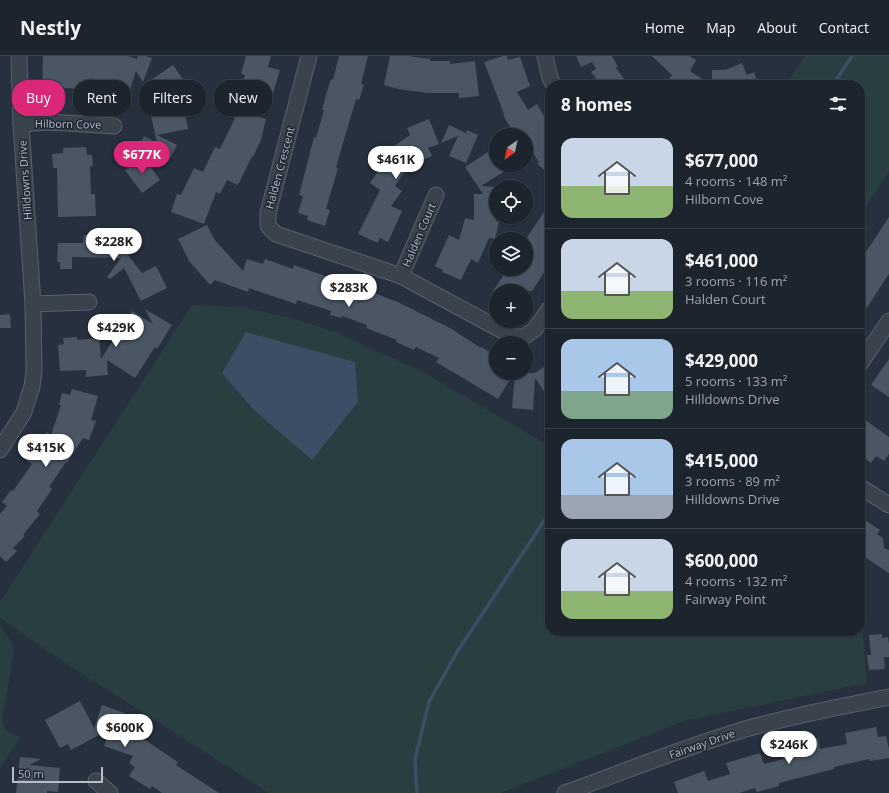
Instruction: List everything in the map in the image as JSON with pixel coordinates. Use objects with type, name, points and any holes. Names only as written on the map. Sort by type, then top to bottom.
[{"type":"street","name":"Hilldowns Drive","points":[[0,450],[24,412],[32,386],[34,356],[33,304],[19,56]]},
{"type":"street","name":"Halden Crescent","points":[[309,56],[268,213],[268,226],[276,234],[401,276],[514,337],[524,337],[535,329],[545,315]]},
{"type":"street","points":[[545,56],[551,80]]},
{"type":"street","name":"Hilborn Cove","points":[[22,124],[49,122],[114,126]]},
{"type":"street","name":"Halden Court","points":[[401,276],[436,195]]},
{"type":"street","points":[[33,304],[89,302]]},
{"type":"street","points":[[865,357],[889,321]]},
{"type":"street","points":[[865,490],[889,505]]},
{"type":"street","name":"Fairway Drive","points":[[565,793],[711,740],[750,728],[789,718],[889,697]]},
{"type":"street","points":[[96,780],[110,793]]},
{"type":"green space","points":[[805,56],[889,56],[889,171],[865,208],[865,80],[789,80]]},
{"type":"green space","points":[[192,305],[242,307],[295,319],[337,333],[425,373],[545,444],[545,636],[863,636],[867,683],[684,721],[501,793],[269,793],[67,664],[0,618],[0,602]]},
{"type":"green space","points":[[0,625],[11,641],[14,651],[2,721],[6,730],[20,738],[0,768]]},
{"type":"water","points":[[246,332],[355,362],[358,402],[312,460],[254,410],[222,373]]},
{"type":"building","points":[[43,56],[127,56],[137,59],[138,56],[145,56],[152,58],[144,80],[142,80],[136,71],[131,87],[131,80],[96,80],[90,78],[90,80],[73,80],[73,89],[65,88],[65,80],[42,80]]},
{"type":"building","points":[[246,56],[271,56],[268,67],[280,70],[272,97],[272,80],[243,80],[245,75],[241,74]]},
{"type":"building","points":[[339,56],[368,56],[361,84],[364,85],[359,100],[356,99],[336,167],[338,168],[326,209],[330,210],[325,226],[307,220],[308,216],[298,213],[303,196],[299,195],[314,137],[316,138],[324,110],[322,110],[326,95],[331,79],[333,80]]},
{"type":"building","points":[[390,56],[408,56],[430,59],[430,61],[450,61],[450,64],[475,61],[479,96],[459,98],[459,93],[428,93],[398,89],[384,85]]},
{"type":"building","points":[[503,56],[507,56],[508,60],[520,57],[530,86],[517,92],[528,110],[537,104],[545,118],[545,171],[537,163],[539,162],[533,153],[533,128],[511,128],[503,115],[504,114],[484,62]]},
{"type":"building","points":[[576,56],[612,56],[618,67],[616,68],[625,80],[597,80],[591,72],[596,69],[592,62],[581,67]]},
{"type":"building","points":[[652,56],[689,56],[696,60],[690,71],[704,80],[670,80],[669,79],[672,75]]},
{"type":"building","points":[[742,63],[747,75],[754,72],[757,80],[712,80],[712,70],[725,70]]},
{"type":"building","points":[[173,65],[184,80],[151,80]]},
{"type":"building","points":[[151,116],[185,116],[188,129],[157,135],[177,145],[168,162],[140,148],[140,144],[144,136],[157,143]]},
{"type":"building","points":[[235,116],[259,116],[266,119],[261,140],[238,185],[227,180],[220,194],[216,192],[204,224],[171,212],[177,194],[181,195],[194,168],[203,172],[215,147],[220,149]]},
{"type":"building","points":[[429,119],[439,144],[428,148],[432,156],[413,164],[415,167],[403,174],[395,186],[402,191],[391,206],[402,211],[388,242],[380,238],[378,243],[358,234],[380,190],[370,183],[387,158],[384,153],[410,135],[407,128]]},
{"type":"building","points":[[449,125],[466,133],[467,130],[478,135],[466,163],[449,156],[458,136],[441,143]]},
{"type":"building","points":[[86,147],[87,155],[92,155],[93,166],[90,166],[91,194],[95,194],[96,216],[58,217],[57,168],[53,168],[52,154],[63,153],[63,148]]},
{"type":"building","points":[[489,152],[489,172],[504,172],[481,186],[489,187],[489,224],[499,224],[497,232],[489,232],[489,238],[478,263],[471,259],[461,280],[442,272],[443,270],[435,266],[449,235],[459,240],[465,218],[474,220],[474,194],[483,194],[465,167]]},
{"type":"building","points":[[143,157],[160,180],[142,193],[125,170]]},
{"type":"building","points":[[545,210],[545,271],[533,289],[533,284],[498,284],[503,276],[533,276],[533,232],[531,232]]},
{"type":"building","points":[[889,217],[889,274],[865,310],[865,253]]},
{"type":"building","points":[[207,225],[214,239],[243,271],[247,259],[263,264],[265,259],[293,269],[294,265],[339,281],[369,289],[369,291],[400,303],[450,328],[481,348],[489,351],[489,380],[510,380],[498,399],[436,362],[439,358],[416,347],[414,350],[396,342],[397,340],[366,328],[367,325],[342,316],[341,318],[330,315],[331,311],[297,300],[296,304],[249,288],[248,292],[215,280],[210,285],[189,261],[178,239]]},
{"type":"building","points":[[125,232],[138,247],[128,255],[142,273],[156,266],[167,288],[141,301],[124,268],[110,279],[107,277],[121,258],[72,257],[72,269],[60,269],[60,262],[57,262],[58,243],[83,243],[84,235],[103,236],[102,251]]},
{"type":"building","points":[[145,309],[172,325],[157,349],[155,347],[135,378],[107,360],[108,375],[86,377],[86,370],[60,371],[58,345],[64,344],[63,338],[77,337],[77,340],[99,338],[101,359],[132,311],[153,324]]},
{"type":"building","points":[[10,314],[11,328],[0,328],[0,315]]},
{"type":"building","points":[[889,359],[889,397],[871,385]]},
{"type":"building","points":[[545,366],[545,393],[535,378],[533,410],[512,408],[514,380],[533,380],[533,373]]},
{"type":"building","points":[[72,389],[98,396],[91,420],[96,421],[89,440],[83,438],[67,463],[66,462],[49,487],[52,489],[37,511],[40,514],[23,535],[25,536],[13,548],[17,551],[6,562],[0,556],[0,514],[7,506],[2,502],[11,490],[13,491],[32,464],[26,460],[35,446],[37,447],[47,432],[51,435],[61,405],[59,405],[62,393],[70,395]]},
{"type":"building","points":[[865,420],[889,437],[889,454],[884,461],[876,456],[871,463],[865,459]]},
{"type":"building","points":[[865,520],[880,530],[877,534],[883,538],[884,548],[889,550],[889,573],[865,557]]},
{"type":"building","points":[[882,634],[882,638],[888,637],[889,644],[889,657],[884,657],[885,669],[869,670],[867,655],[871,655],[869,635]]},
{"type":"building","points":[[80,701],[94,728],[102,705],[125,713],[126,717],[144,723],[139,736],[178,762],[176,765],[219,793],[162,793],[152,786],[150,789],[129,776],[135,767],[129,763],[133,756],[104,746],[110,729],[71,750],[68,744],[60,748],[45,720]]},
{"type":"building","points":[[876,727],[878,737],[886,736],[889,749],[889,758],[870,761],[869,759],[834,767],[834,769],[779,783],[779,786],[757,792],[755,788],[739,793],[678,793],[674,782],[704,771],[708,781],[730,774],[726,763],[760,753],[764,764],[788,758],[786,747],[818,738],[820,749],[847,744],[845,733]]},
{"type":"building","points":[[20,757],[41,759],[29,765],[60,768],[58,792],[47,791],[47,793],[16,793]]},
{"type":"waterway","points":[[836,80],[852,56]]},
{"type":"waterway","points":[[417,793],[415,759],[429,702],[457,652],[545,520]]}]
